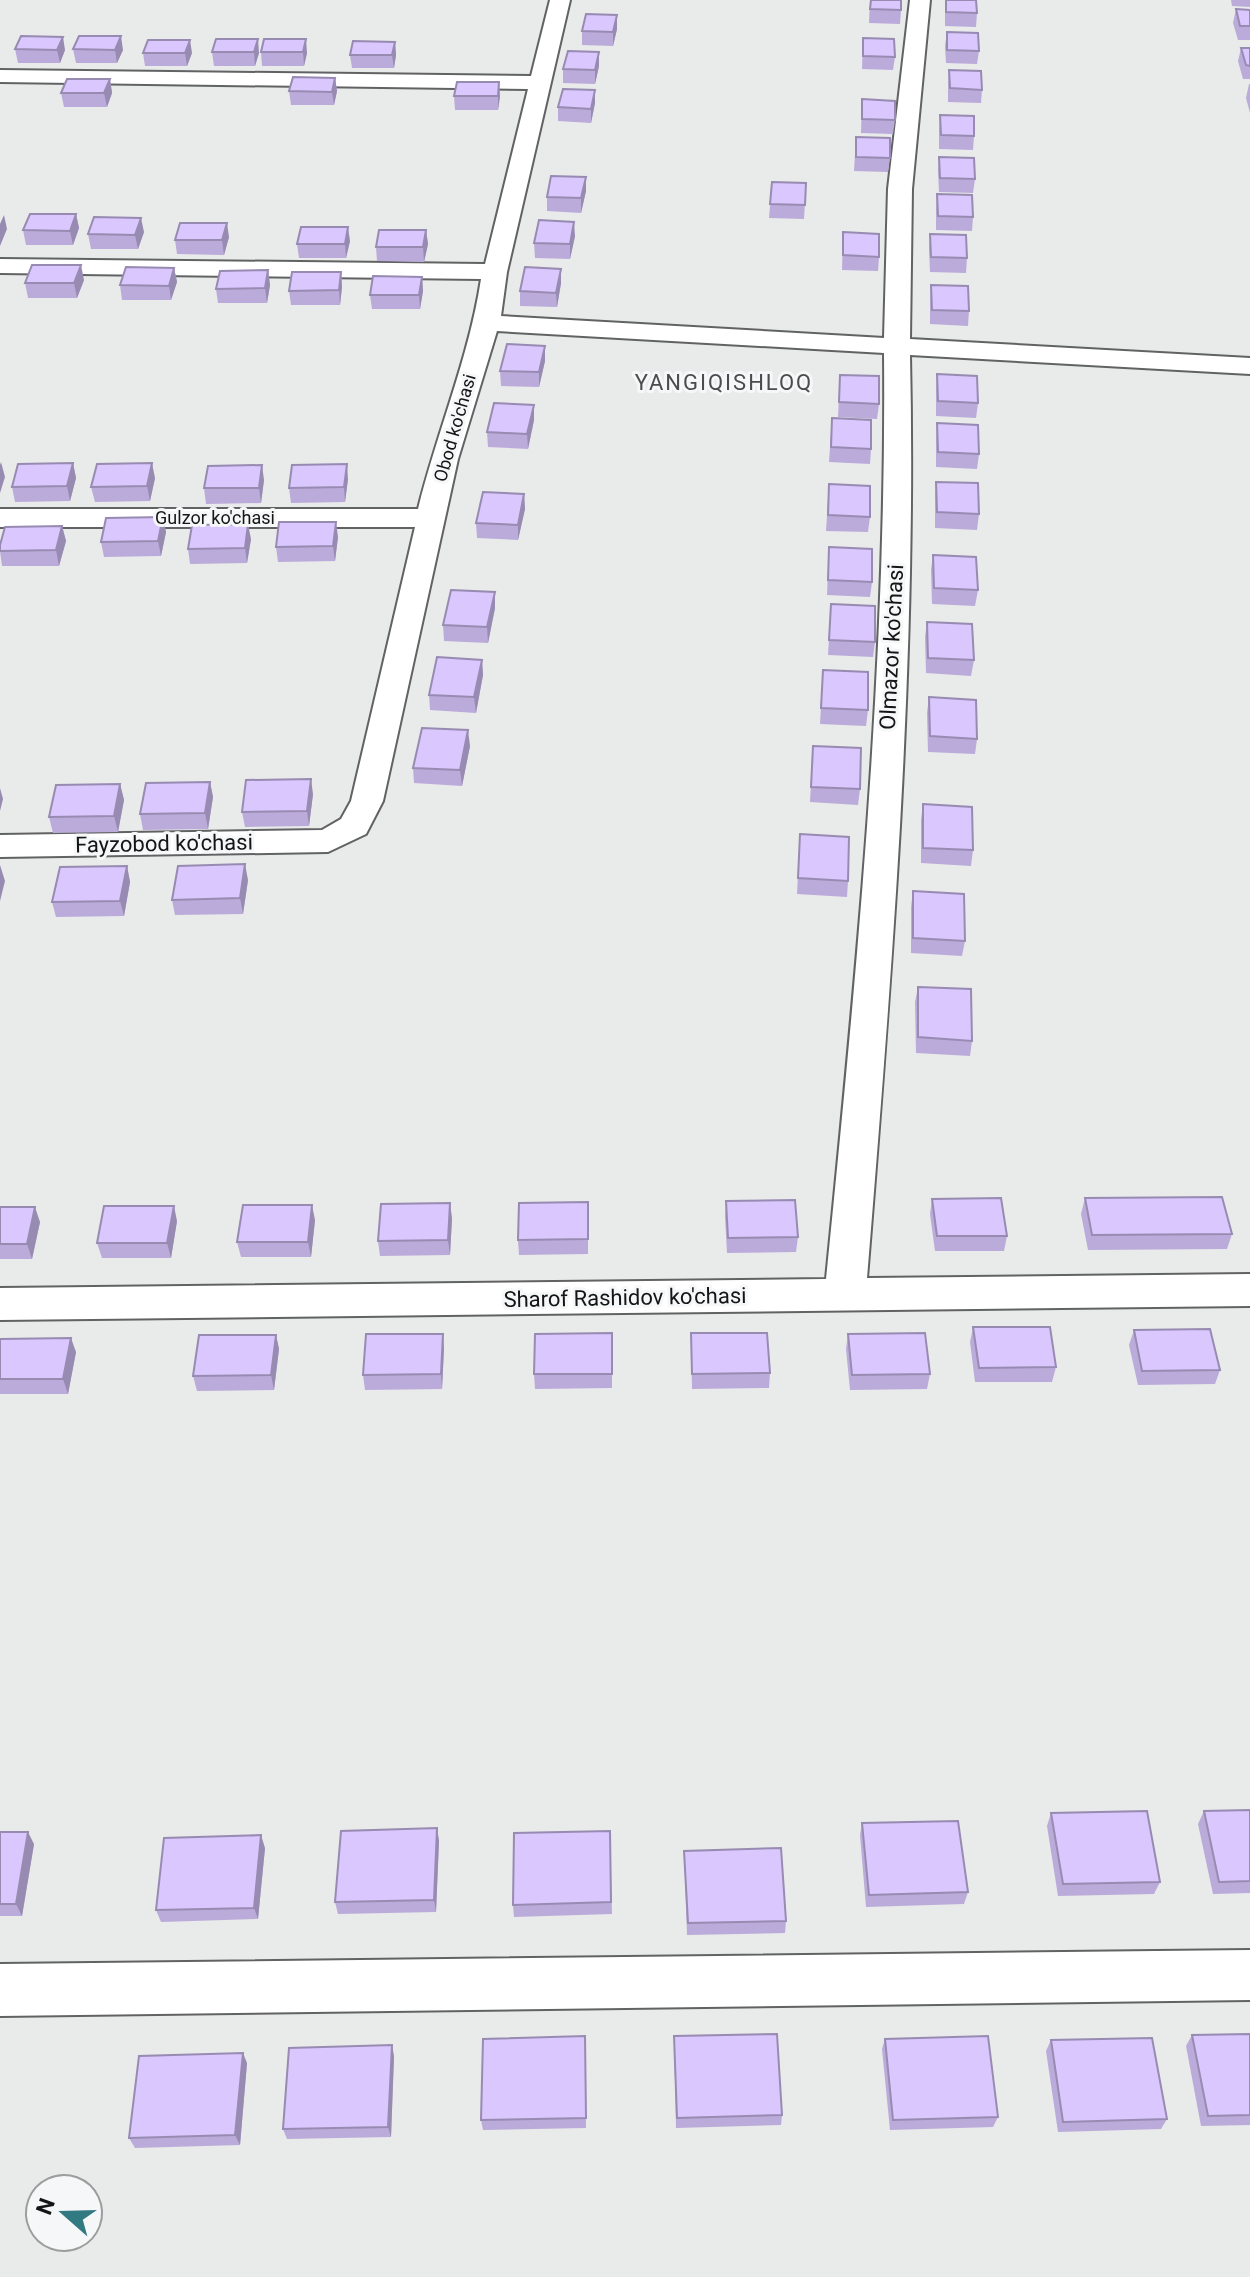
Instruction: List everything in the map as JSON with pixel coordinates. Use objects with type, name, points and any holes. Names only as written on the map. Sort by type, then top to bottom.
[{"type":"street","name":"Obod ko'chasi","points":[[328,841],[354,826],[367,801],[444,459],[487,323],[495,272],[560,0]]},
{"type":"street","name":"Olmazor ko'chasi","points":[[845,1294],[879,924],[899,470],[895,344],[900,189],[920,0]]},
{"type":"street","points":[[0,76],[541,83]]},
{"type":"street","points":[[0,266],[495,272]]},
{"type":"street","points":[[487,323],[1250,366]]},
{"type":"street","name":"Gulzor ko'chasi","points":[[0,518],[431,518]]},
{"type":"street","name":"Fayzobod ko'chasi","points":[[0,846],[328,841]]},
{"type":"street","name":"Sharof Rashidov ko'chasi","points":[[0,1304],[1250,1290]]},
{"type":"street","points":[[0,1990],[1250,1975]]},
{"type":"building","points":[[871,0],[901,0],[901,10],[870,9]]},
{"type":"building","points":[[946,0],[976,0],[977,13],[946,12]]},
{"type":"building","points":[[1236,9],[1250,10],[1250,26],[1240,26]]},
{"type":"building","points":[[586,14],[617,15],[613,32],[582,31]]},
{"type":"building","points":[[947,32],[978,33],[979,51],[947,50]]},
{"type":"building","points":[[21,36],[63,37],[57,50],[15,49]]},
{"type":"building","points":[[79,36],[121,36],[115,50],[73,49]]},
{"type":"building","points":[[863,38],[894,39],[895,57],[863,56]]},
{"type":"building","points":[[216,39],[258,39],[254,52],[212,52]]},
{"type":"building","points":[[264,39],[306,39],[303,52],[261,52]]},
{"type":"building","points":[[148,40],[190,40],[185,53],[143,53]]},
{"type":"building","points":[[353,41],[395,42],[392,55],[350,55]]},
{"type":"building","points":[[1241,48],[1250,48],[1250,66],[1246,65]]},
{"type":"building","points":[[568,51],[599,52],[595,70],[563,69]]},
{"type":"building","points":[[949,70],[981,71],[982,90],[950,88]]},
{"type":"building","points":[[293,77],[335,78],[332,92],[289,91]]},
{"type":"building","points":[[67,79],[110,79],[104,93],[61,93]]},
{"type":"building","points":[[457,82],[499,82],[498,96],[454,96]]},
{"type":"building","points":[[563,89],[595,90],[591,109],[558,107]]},
{"type":"building","points":[[862,99],[895,101],[895,120],[862,119]]},
{"type":"building","points":[[940,115],[974,116],[974,136],[941,135]]},
{"type":"building","points":[[856,137],[890,138],[890,158],[856,157]]},
{"type":"building","points":[[939,157],[974,158],[975,179],[940,178]]},
{"type":"building","points":[[551,176],[586,177],[581,198],[547,197]]},
{"type":"building","points":[[772,182],[806,183],[805,205],[770,204]]},
{"type":"building","points":[[937,194],[972,195],[973,217],[938,216]]},
{"type":"building","points":[[30,214],[76,214],[70,231],[23,230]]},
{"type":"building","points":[[94,217],[141,218],[135,235],[88,234]]},
{"type":"building","points":[[539,220],[574,222],[570,244],[534,243]]},
{"type":"building","points":[[180,223],[227,223],[222,240],[175,240]]},
{"type":"building","points":[[301,227],[348,227],[345,244],[297,244]]},
{"type":"building","points":[[379,230],[426,230],[423,247],[376,247]]},
{"type":"building","points":[[843,232],[879,234],[879,257],[843,255]]},
{"type":"building","points":[[930,234],[966,235],[967,258],[931,257]]},
{"type":"building","points":[[32,265],[81,265],[74,283],[25,283]]},
{"type":"building","points":[[126,267],[174,268],[169,286],[120,285]]},
{"type":"building","points":[[525,267],[561,269],[556,293],[520,291]]},
{"type":"building","points":[[268,270],[265,288],[216,289],[220,271]]},
{"type":"building","points":[[292,272],[341,272],[339,290],[289,291]]},
{"type":"building","points":[[373,276],[422,277],[419,295],[370,295]]},
{"type":"building","points":[[931,285],[968,286],[969,311],[932,310]]},
{"type":"building","points":[[507,344],[545,346],[539,372],[500,371]]},
{"type":"building","points":[[937,374],[977,376],[978,403],[938,401]]},
{"type":"building","points":[[840,375],[879,376],[879,404],[839,402]]},
{"type":"building","points":[[494,403],[534,405],[527,434],[487,432]]},
{"type":"building","points":[[832,418],[871,420],[871,449],[831,447]]},
{"type":"building","points":[[937,423],[978,425],[979,454],[938,452]]},
{"type":"building","points":[[73,463],[67,486],[12,487],[18,464]]},
{"type":"building","points":[[152,463],[147,486],[91,487],[97,464]]},
{"type":"building","points":[[347,464],[344,487],[289,488],[292,465]]},
{"type":"building","points":[[262,465],[259,488],[204,488],[208,466]]},
{"type":"building","points":[[936,482],[978,483],[979,514],[937,512]]},
{"type":"building","points":[[829,484],[870,486],[870,517],[828,515]]},
{"type":"building","points":[[483,492],[524,494],[518,525],[476,523]]},
{"type":"building","points":[[163,517],[158,541],[101,542],[106,518]]},
{"type":"building","points":[[279,522],[336,522],[333,546],[276,547]]},
{"type":"building","points":[[248,524],[245,548],[188,549],[192,525]]},
{"type":"building","points":[[62,526],[56,550],[0,551],[5,527]]},
{"type":"building","points":[[829,547],[872,549],[872,582],[828,580]]},
{"type":"building","points":[[933,555],[976,557],[978,590],[934,588]]},
{"type":"building","points":[[451,590],[495,592],[487,627],[443,625]]},
{"type":"building","points":[[831,604],[875,606],[875,642],[829,640]]},
{"type":"building","points":[[927,622],[972,624],[974,660],[928,658]]},
{"type":"building","points":[[437,657],[482,660],[474,697],[429,695]]},
{"type":"building","points":[[823,670],[868,672],[868,710],[821,708]]},
{"type":"building","points":[[929,697],[976,700],[977,739],[930,736]]},
{"type":"building","points":[[422,728],[468,730],[460,770],[413,768]]},
{"type":"building","points":[[813,746],[861,748],[860,789],[811,787]]},
{"type":"building","points":[[311,779],[307,811],[242,812],[246,780]]},
{"type":"building","points":[[210,782],[205,813],[140,814],[146,783]]},
{"type":"building","points":[[120,784],[114,816],[49,817],[56,785]]},
{"type":"building","points":[[923,804],[972,807],[973,850],[923,848]]},
{"type":"building","points":[[800,834],[849,837],[848,881],[798,878]]},
{"type":"building","points":[[245,864],[240,898],[172,900],[178,866]]},
{"type":"building","points":[[127,866],[120,901],[52,902],[60,867]]},
{"type":"building","points":[[913,891],[964,894],[965,941],[913,938]]},
{"type":"building","points":[[918,987],[971,989],[972,1041],[918,1037]]},
{"type":"building","points":[[1222,1197],[1232,1234],[1092,1235],[1085,1198]]},
{"type":"building","points":[[1001,1198],[1007,1236],[937,1236],[932,1199]]},
{"type":"building","points":[[795,1200],[798,1237],[728,1238],[726,1201]]},
{"type":"building","points":[[588,1202],[588,1239],[518,1240],[519,1203]]},
{"type":"building","points":[[450,1203],[448,1240],[378,1241],[381,1204]]},
{"type":"building","points":[[243,1205],[312,1205],[308,1242],[237,1242]]},
{"type":"building","points":[[104,1206],[174,1206],[167,1243],[97,1243]]},
{"type":"building","points":[[0,1207],[35,1207],[27,1244],[0,1244]]},
{"type":"building","points":[[973,1327],[1050,1327],[1056,1367],[979,1368]]},
{"type":"building","points":[[1210,1329],[1220,1370],[1142,1371],[1134,1330]]},
{"type":"building","points":[[612,1333],[612,1374],[534,1374],[535,1334]]},
{"type":"building","points":[[691,1333],[767,1333],[770,1373],[692,1374]]},
{"type":"building","points":[[925,1333],[930,1374],[852,1375],[848,1334]]},
{"type":"building","points":[[366,1334],[443,1334],[441,1374],[363,1375]]},
{"type":"building","points":[[199,1335],[276,1335],[271,1375],[193,1376]]},
{"type":"building","points":[[71,1338],[63,1379],[0,1379],[0,1339]]},
{"type":"building","points":[[1250,1810],[1250,1881],[1219,1882],[1204,1811]]},
{"type":"building","points":[[1147,1811],[1160,1882],[1063,1884],[1051,1813]]},
{"type":"building","points":[[958,1821],[968,1892],[869,1895],[862,1823]]},
{"type":"building","points":[[437,1828],[434,1900],[335,1902],[341,1831]]},
{"type":"building","points":[[610,1831],[611,1902],[513,1905],[514,1833]]},
{"type":"building","points":[[0,1832],[28,1832],[16,1904],[0,1904]]},
{"type":"building","points":[[261,1835],[254,1908],[156,1910],[164,1838]]},
{"type":"building","points":[[781,1848],[786,1921],[688,1923],[684,1851]]},
{"type":"building","points":[[777,2034],[782,2115],[677,2118],[674,2036]]},
{"type":"building","points":[[1250,2034],[1250,2115],[1208,2116],[1192,2035]]},
{"type":"building","points":[[585,2036],[586,2118],[481,2120],[483,2039]]},
{"type":"building","points":[[988,2036],[998,2117],[893,2120],[885,2039]]},
{"type":"building","points":[[1152,2038],[1167,2119],[1063,2122],[1051,2040]]},
{"type":"building","points":[[392,2045],[388,2127],[283,2129],[289,2048]]},
{"type":"building","points":[[243,2053],[235,2135],[129,2138],[139,2056]]},
{"type":"district","name":"YANGIQISHLOQ","points":[[724,382]]}]
